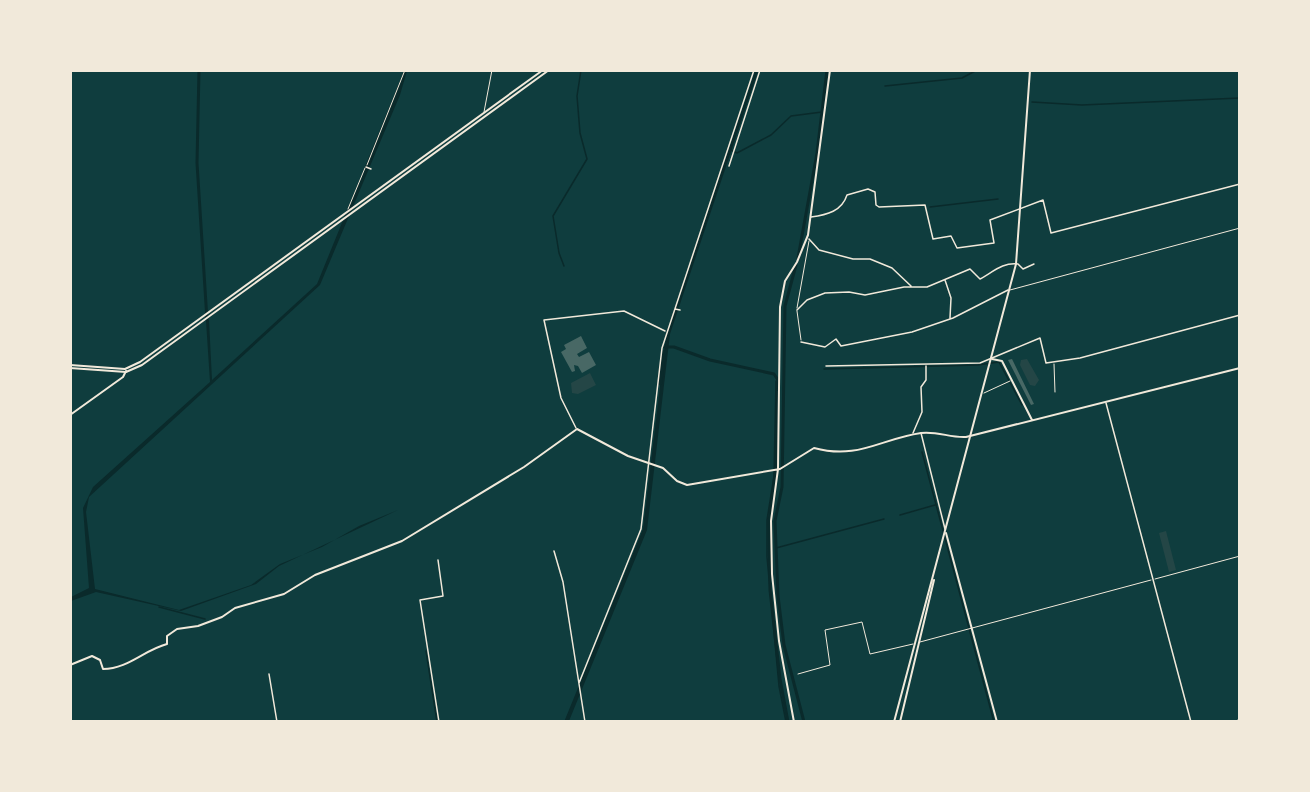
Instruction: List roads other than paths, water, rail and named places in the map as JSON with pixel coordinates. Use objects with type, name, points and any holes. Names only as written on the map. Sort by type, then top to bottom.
[{"type":"street","points":[[390,183],[543,70]]},
{"type":"street","points":[[70,367],[126,370],[140,362],[205,319],[348,213],[549,70]]},
{"type":"street","points":[[579,683],[641,529],[662,348],[754,70]]},
{"type":"street","points":[[729,166],[760,70]]},
{"type":"street","points":[[794,722],[779,641],[772,574],[771,521],[777,469],[780,308],[789,274],[797,262],[808,235],[830,70]]},
{"type":"street","points":[[894,722],[1016,264],[1029,70]]},
{"type":"street","points":[[366,167],[371,169]]},
{"type":"street","points":[[811,217],[832,212],[843,204],[847,195],[868,189],[875,192],[876,205],[879,207],[925,205],[933,239],[951,236],[957,248],[994,243],[990,220],[1045,200],[1051,232],[1239,184]]},
{"type":"street","points":[[809,239],[819,250],[853,259],[870,259],[892,268],[912,286]]},
{"type":"street","points":[[797,310],[807,300],[825,293],[849,292],[865,295],[912,286],[927,287],[970,269],[980,279],[1003,266],[1016,264],[1023,269],[1034,264]]},
{"type":"street","points":[[945,280],[951,298],[950,319]]},
{"type":"street","points":[[801,342],[825,347],[836,339],[840,346],[912,332],[950,319],[1009,290]]},
{"type":"street","points":[[674,308],[680,310]]},
{"type":"street","points":[[666,332],[624,311],[543,320],[561,398],[577,429],[628,456],[656,465],[677,481],[687,485],[777,469],[814,448],[839,454],[913,434],[935,431],[953,438],[971,436],[1239,368]]},
{"type":"street","points":[[826,366],[980,363],[1040,338],[1045,362],[1080,358],[1239,315]]},
{"type":"street","points":[[992,359],[1002,361],[1032,420]]},
{"type":"street","points":[[913,434],[922,412],[921,387],[926,380],[926,365]]},
{"type":"street","points":[[70,415],[123,377],[126,370]]},
{"type":"street","points":[[1106,403],[1191,722]]},
{"type":"street","points":[[70,665],[92,656],[100,660],[103,669],[117,667],[167,644],[167,636],[174,630],[206,623],[235,608],[290,592],[315,575],[402,541],[524,466],[577,429]]},
{"type":"street","points":[[921,433],[922,445],[997,722]]},
{"type":"street","points":[[554,551],[563,582],[585,722]]},
{"type":"street","points":[[438,560],[443,596],[420,600],[439,722]]},
{"type":"street","points":[[900,722],[934,577]]},
{"type":"street","points":[[268,674],[277,722]]},
{"type":"lane","points":[[348,213],[405,70]]},
{"type":"lane","points":[[484,114],[492,70]]},
{"type":"lane","points":[[1009,290],[1239,228]]},
{"type":"lane","points":[[801,342],[797,299],[802,284],[808,235]]},
{"type":"lane","points":[[1053,361],[1055,392]]},
{"type":"lane","points":[[982,394],[1012,380]]},
{"type":"lane","points":[[798,674],[830,665],[825,630],[862,622],[870,654],[1239,556]]},
{"type":"waterway","points":[[199,70],[197,163],[207,320]]},
{"type":"waterway","points":[[564,266],[559,253],[553,216],[587,159],[580,133],[577,96],[581,70]]},
{"type":"waterway","points":[[798,258],[817,153],[827,70]]},
{"type":"waterway","points":[[885,86],[962,78],[977,70]]},
{"type":"waterway","points":[[1032,102],[1082,105],[1240,98]]},
{"type":"waterway","points":[[731,150],[737,153],[771,135],[791,116],[822,112]]},
{"type":"waterway","points":[[930,207],[998,199]]},
{"type":"waterway","points":[[796,265],[785,306],[782,487],[775,521],[778,596],[784,645],[804,722]]},
{"type":"waterway","points":[[665,347],[674,347],[710,360],[774,374],[778,380],[776,467],[769,522],[770,590],[780,679],[788,722]]},
{"type":"waterway","points":[[660,383],[664,352]]},
{"type":"waterway","points":[[824,369],[978,365],[999,362],[1022,405]]},
{"type":"waterway","points":[[776,381],[774,476],[767,520],[767,557],[779,686],[786,722]]},
{"type":"waterway","points":[[922,452],[994,722]]},
{"type":"waterway","points":[[900,515],[935,505]]},
{"type":"waterway","points":[[776,548],[884,519]]},
{"type":"waterway","points":[[159,607],[205,619]]},
{"type":"waterway","points":[[426,651],[437,722]]}]
